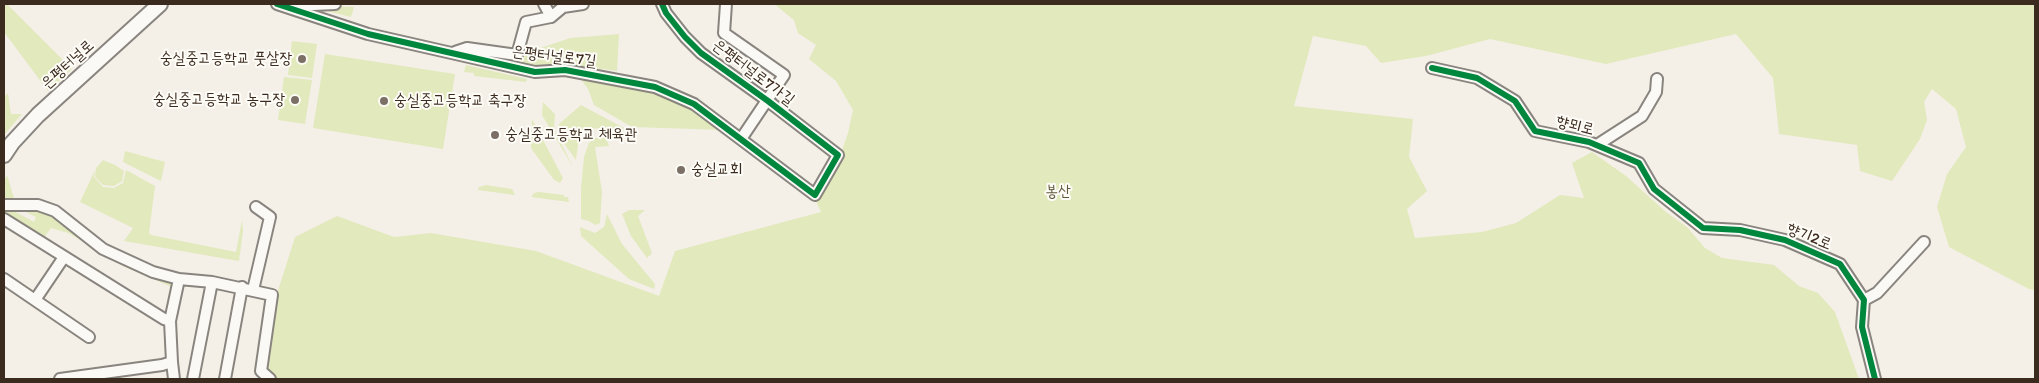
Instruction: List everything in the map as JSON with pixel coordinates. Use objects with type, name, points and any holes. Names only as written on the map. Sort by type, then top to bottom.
[{"type":"main road","name":"은평터널로","points":[[4,155],[12,143],[38,115],[160,4]]},
{"type":"street","name":"은평터널로7길","points":[[282,5],[334,4]]},
{"type":"street","points":[[544,4],[551,17]]},
{"type":"street","points":[[453,52],[467,48],[517,55],[526,22],[551,17],[563,7],[583,4]]},
{"type":"street","name":"은평터널로7가길","points":[[662,4],[666,13],[680,31],[701,53],[768,101],[838,156]]},
{"type":"street","name":"은평터널로7가길","points":[[726,4],[724,33],[784,75],[741,139]]},
{"type":"street","name":"은평터널로7길","points":[[282,5],[368,34],[535,72],[565,70],[655,87],[694,104],[814,195],[838,156]]},
{"type":"street","name":"향뫼로","points":[[1432,68],[1477,78],[1515,101],[1535,131],[1597,145],[1638,163],[1654,189],[1704,228]]},
{"type":"street","name":"향뫼로","points":[[1597,145],[1642,116],[1656,92],[1656,80]]},
{"type":"street","points":[[4,205],[46,207],[65,218],[103,249],[153,272],[179,279],[212,282],[272,295],[261,371],[270,379]]},
{"type":"street","points":[[253,290],[270,217],[256,206]]},
{"type":"street","points":[[4,219],[170,321]]},
{"type":"street","name":"향기2로","points":[[1704,228],[1740,230],[1785,240],[1840,264],[1864,300]]},
{"type":"street","points":[[1875,379],[1862,327],[1864,300],[1877,293],[1924,242]]},
{"type":"street","points":[[35,300],[64,257]]},
{"type":"street","points":[[4,279],[89,337]]},
{"type":"street","points":[[174,379],[170,321],[179,279]]},
{"type":"street","points":[[193,379],[212,282]]},
{"type":"street","points":[[225,379],[242,288]]},
{"type":"street","points":[[60,379],[85,378],[172,362]]},
{"type":"green space","points":[[4,4],[7,4],[72,69],[48,91],[4,32]]},
{"type":"green space","name":"봉산","points":[[774,4],[2035,4],[2035,290],[2029,289],[1949,247],[1937,207],[1947,174],[1966,147],[1956,109],[1932,89],[1924,102],[1927,120],[1920,139],[1892,181],[1860,171],[1857,145],[1779,134],[1773,78],[1736,34],[1606,64],[1490,39],[1426,56],[1381,63],[1366,46],[1313,36],[1294,106],[1413,119],[1409,157],[1427,191],[1407,209],[1415,238],[1482,232],[1516,223],[1560,195],[1584,198],[1572,163],[1592,152],[1626,176],[1666,212],[1687,227],[1705,248],[1722,258],[1774,265],[1799,286],[1818,293],[1835,312],[1859,379],[277,379],[266,368],[276,297],[295,237],[337,216],[394,237],[431,233],[536,251],[659,296],[675,251],[821,212],[815,199],[839,159],[848,133],[853,110],[836,81],[809,59],[816,45],[798,33],[794,20]]},
{"type":"green space","points":[[325,6],[354,7],[351,17],[323,10]]},
{"type":"green space","points":[[619,34],[617,71],[557,63],[533,66],[514,64],[532,51],[570,38]]},
{"type":"green space","name":"숭실중고등학교 풋살장","points":[[292,41],[317,44],[312,78],[288,75]]},
{"type":"green space","name":"숭실중고등학교 축구장","points":[[325,54],[455,74],[443,149],[313,128]]},
{"type":"green space","points":[[466,65],[527,79],[526,82],[474,76],[474,73],[464,72]]},
{"type":"green space","points":[[577,74],[652,89],[695,108],[724,130],[632,127],[594,105],[588,89]]},
{"type":"green space","name":"숭실중고등학교 농구장","points":[[284,77],[312,80],[305,124],[278,120]]},
{"type":"green space","points":[[8,93],[11,114],[22,114],[4,135],[4,97]]},
{"type":"green space","points":[[543,102],[555,114],[554,129],[573,167],[542,115]]},
{"type":"green space","points":[[581,105],[624,128],[615,136],[605,130],[592,128],[579,137],[576,160],[563,142],[559,133],[559,124]]},
{"type":"green space","points":[[532,119],[563,178],[560,183],[554,180],[531,148]]},
{"type":"green space","points":[[595,138],[606,138],[609,146],[595,147],[602,192],[600,223],[595,225],[581,219],[581,188],[584,157],[589,143]]},
{"type":"green space","points":[[125,151],[165,162],[161,181],[123,162]]},
{"type":"green space","points":[[103,160],[124,171],[122,181],[114,186],[103,185],[95,177],[96,168]]},
{"type":"green space","points":[[95,170],[94,177],[103,187],[114,188],[123,183],[126,170],[155,186],[149,233],[151,235],[236,252],[242,220],[243,231],[239,261],[124,241],[133,228],[80,202]]},
{"type":"green space","points":[[7,175],[14,198],[4,199],[4,181]]},
{"type":"green space","points":[[486,185],[512,189],[515,195],[478,190],[479,187]]},
{"type":"green space","points":[[534,193],[564,195],[564,197],[568,197],[569,202],[531,197]]},
{"type":"green space","points":[[20,209],[40,210],[56,217],[92,244],[175,280],[174,288],[123,266],[90,248],[86,243],[68,233],[51,228],[43,239],[4,215],[4,210],[12,210],[34,222],[36,217]]},
{"type":"green space","points":[[629,210],[645,210],[638,216],[652,253],[647,258],[631,236],[622,214]]},
{"type":"green space","points":[[607,214],[622,244],[655,284],[654,289],[629,279],[581,236],[580,227],[595,233],[604,227]]},
{"type":"cycle path","points":[[277,4],[368,34],[535,72],[565,70],[655,87],[694,104],[815,195],[838,155],[768,101],[701,53],[685,37],[666,13],[662,4]]},
{"type":"cycle path","points":[[1432,68],[1477,78],[1515,101],[1535,131],[1589,142],[1639,163],[1654,189],[1703,228],[1740,230],[1785,240],[1840,264],[1864,300],[1862,327],[1875,379]]},
{"type":"place","name":"숭실중고등학교 풋살장","points":[[302,59]]},
{"type":"place","name":"숭실중고등학교 농구장","points":[[295,100]]},
{"type":"place","name":"숭실중고등학교 축구장","points":[[384,101]]},
{"type":"place","name":"숭실중고등학교 체육관","points":[[495,135]]},
{"type":"place","name":"숭실교회","points":[[681,170]]}]
